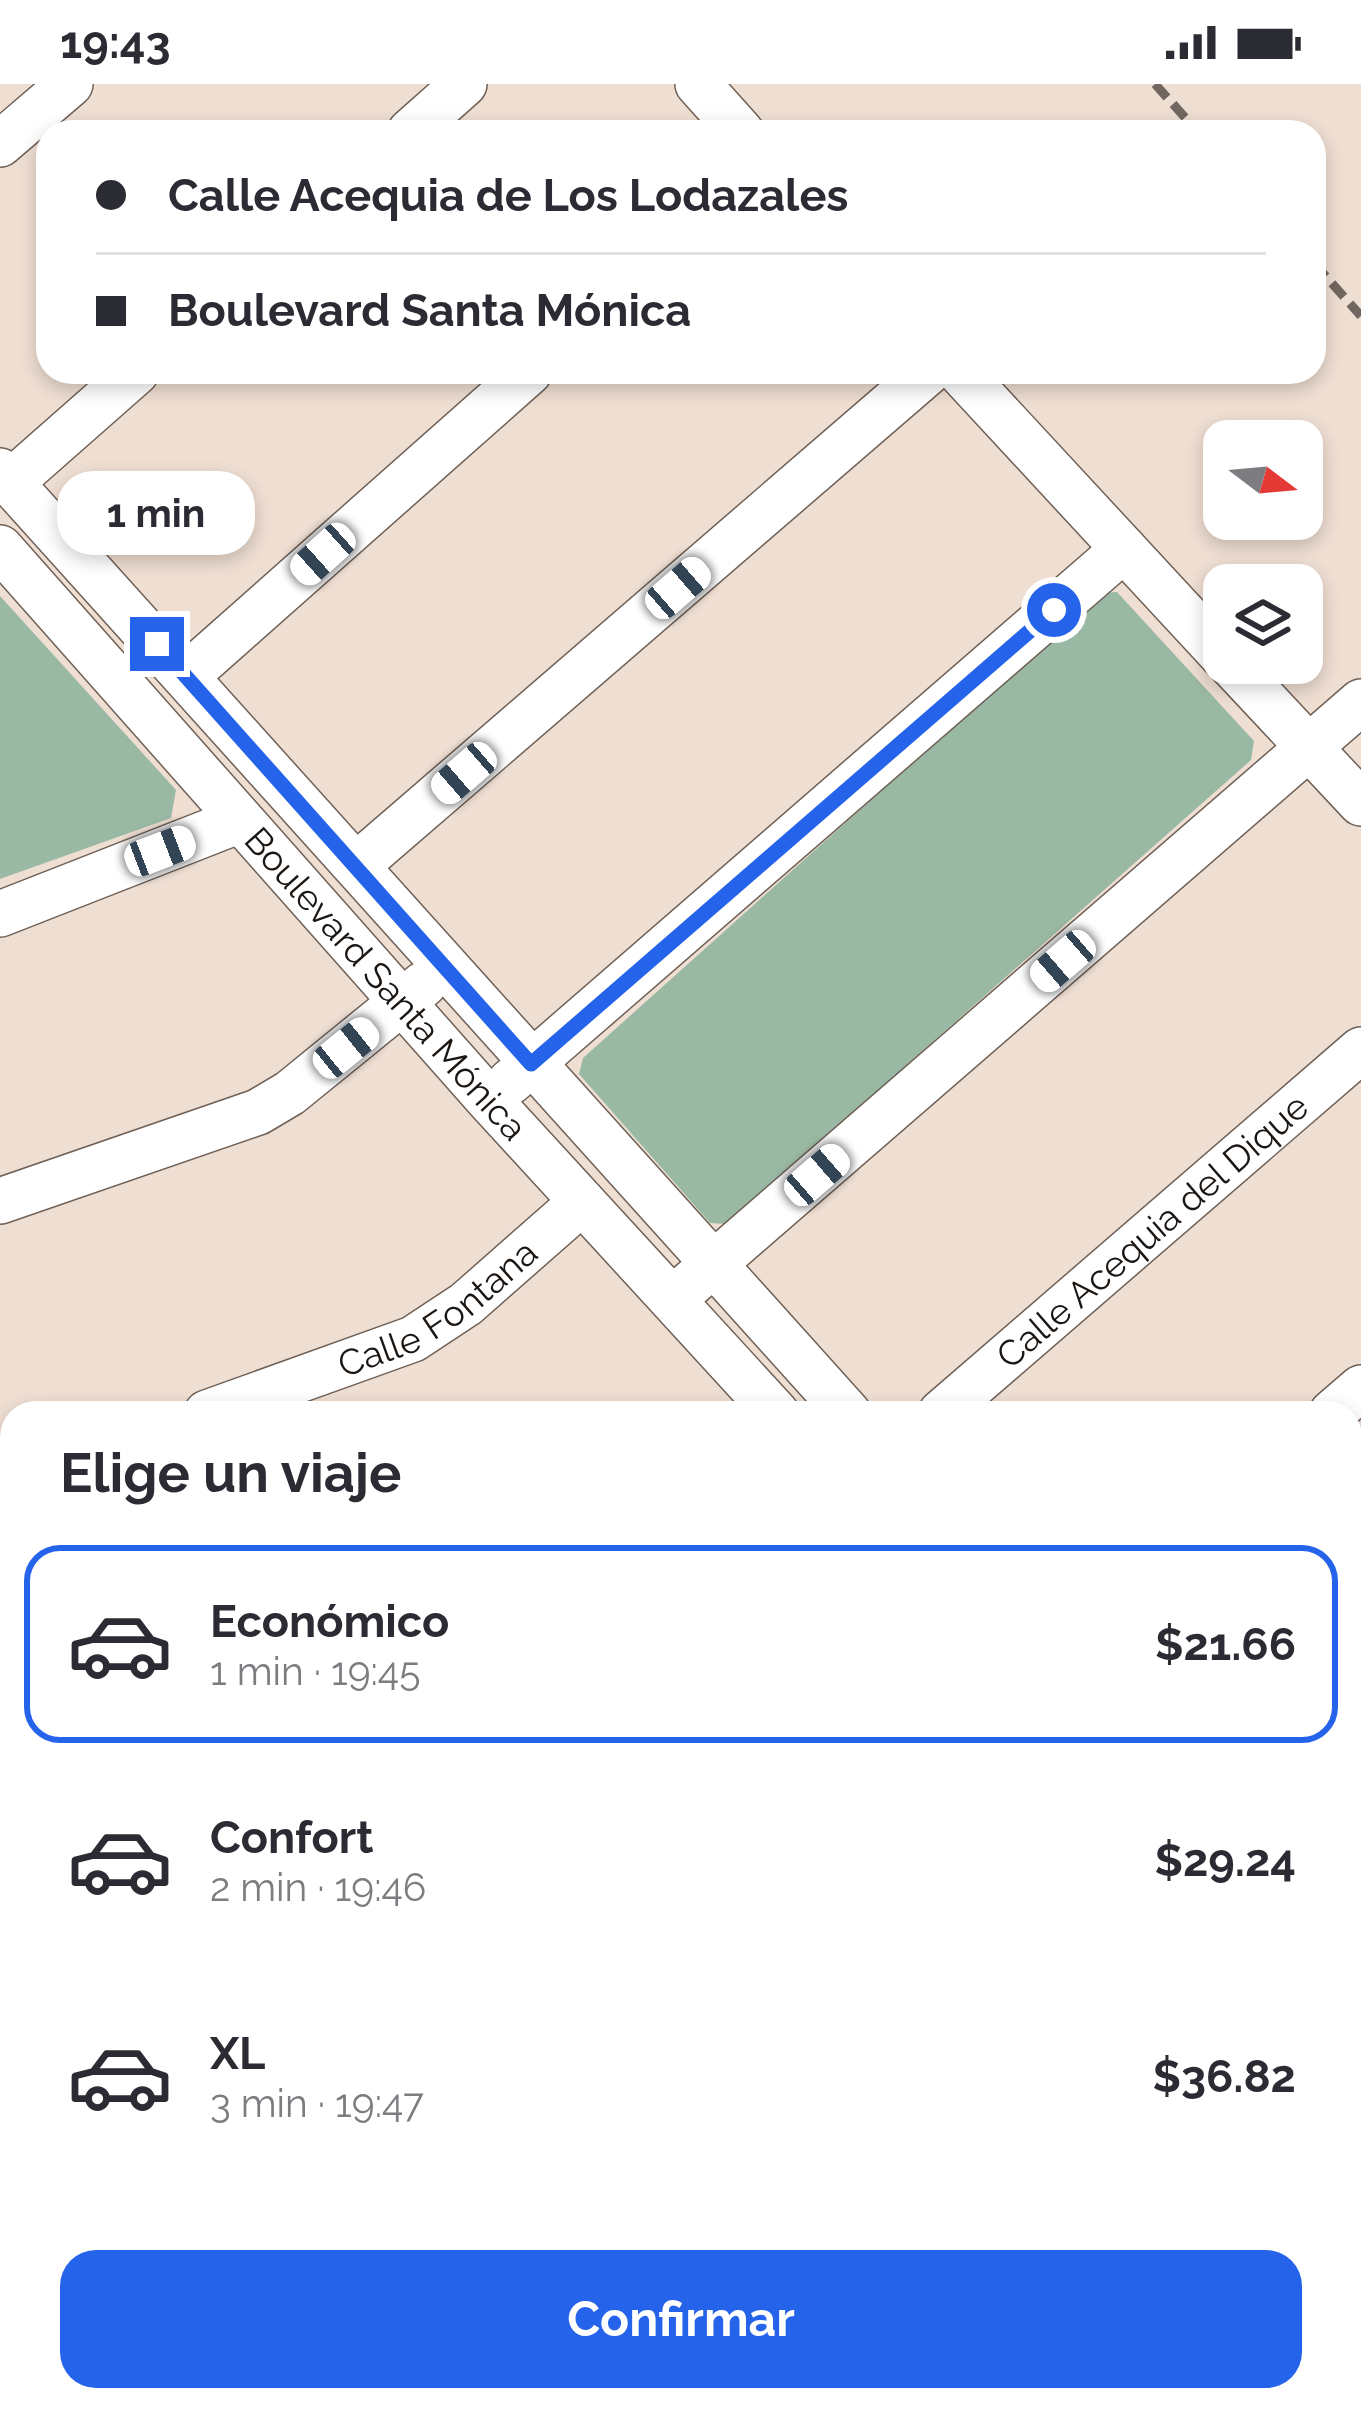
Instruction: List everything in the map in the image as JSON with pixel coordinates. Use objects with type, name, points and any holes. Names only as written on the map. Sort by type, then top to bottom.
[{"type":"street","points":[[0,144],[70,84]]},
{"type":"street","points":[[424,120],[464,84]]},
{"type":"street","points":[[698,84],[730,120]]},
{"type":"street","points":[[5,477],[121,384]]},
{"type":"street","points":[[186,676],[515,384]]},
{"type":"street","points":[[357,865],[914,384]]},
{"type":"street","points":[[971,384],[1203,634]]},
{"type":"street","name":"Boulevard Santa Mónica","points":[[5,477],[837,1401]]},
{"type":"street","name":"Boulevard Santa Mónica","points":[[0,548],[671,1299],[755,1401]]},
{"type":"street","points":[[489,1100],[1124,549]]},
{"type":"street","points":[[1250,684],[1361,802]]},
{"type":"street","points":[[671,1299],[1361,702]]},
{"type":"street","points":[[0,914],[240,820]]},
{"type":"street","points":[[0,1201],[258,1112],[290,1093],[446,967]]},
{"type":"street","name":"Calle Acequia del Dique","points":[[955,1401],[1361,1050]]},
{"type":"street","name":"Calle Fontana","points":[[241,1401],[426,1332],[466,1304],[582,1202]]},
{"type":"green space","points":[[1117,592],[1254,741],[1251,760],[727,1224],[710,1223],[579,1074],[583,1058],[1102,593]]},
{"type":"green space","points":[[0,596],[176,790],[171,818],[0,879]]},
{"type":"railway","points":[[1155,84],[1187,120]]},
{"type":"railway","points":[[1326,277],[1361,316]]},
{"type":"route","points":[[157,644],[531,1064],[1054,610]]}]
